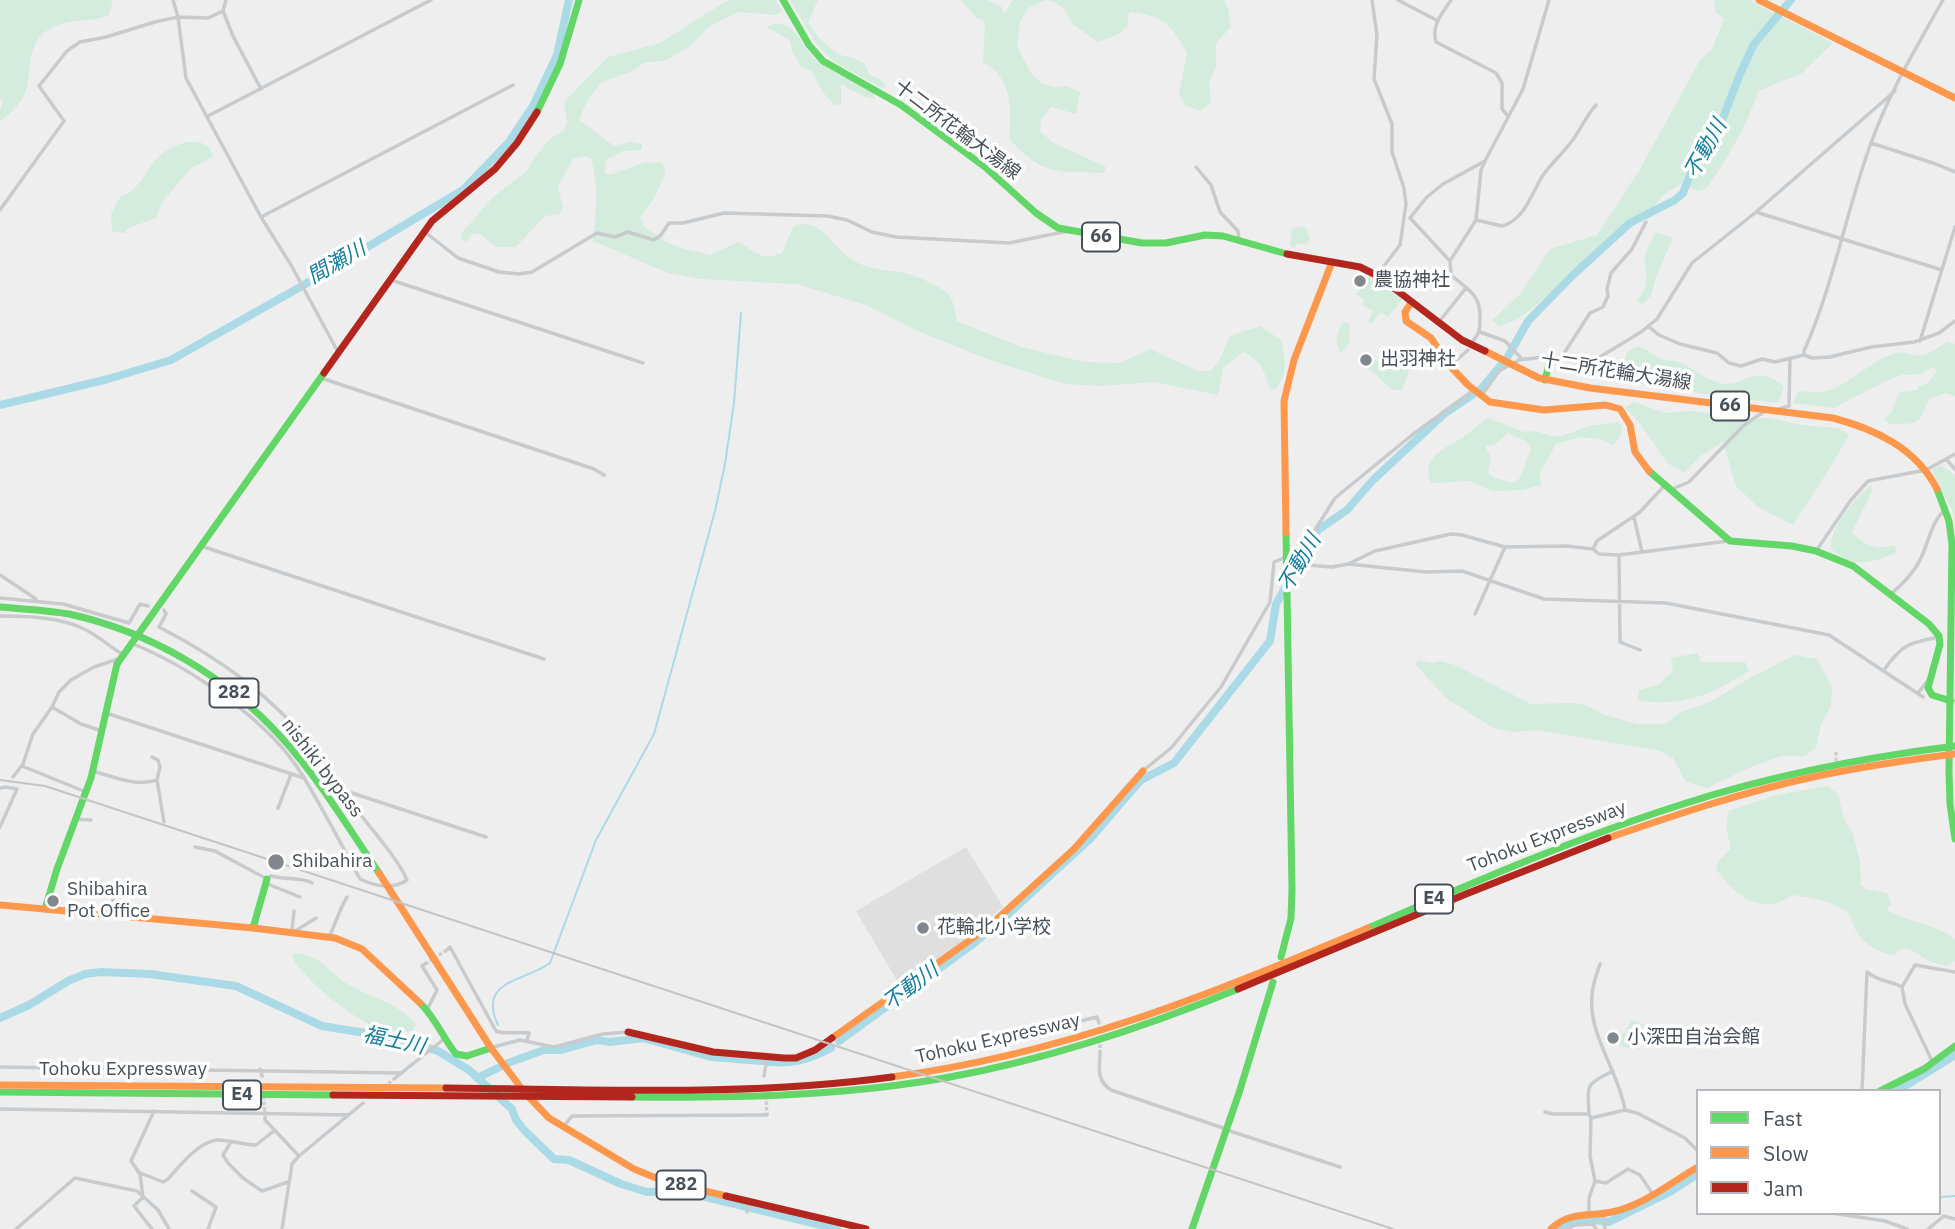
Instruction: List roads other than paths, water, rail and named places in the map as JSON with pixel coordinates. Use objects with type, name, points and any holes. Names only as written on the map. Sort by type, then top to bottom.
[{"type":"main road","points":[[45,909],[93,771],[122,656],[432,221],[502,162],[527,131],[552,84],[573,29],[579,0]]},
{"type":"main road","name":"十二所花輪大湯線","points":[[783,0],[809,45],[823,61],[884,93],[985,167],[1036,214],[1069,231],[1142,243],[1166,243],[1205,234],[1223,236],[1282,253],[1360,267],[1377,275],[1411,303],[1475,345],[1545,380],[1833,418],[1866,427],[1902,446],[1926,470],[1949,520],[1952,553],[1952,735],[1947,770],[1955,839]]},
{"type":"main road","points":[[1759,0],[1955,98]]},
{"type":"main road","points":[[1281,957],[1291,918],[1292,891],[1284,401],[1294,360],[1332,262]]},
{"type":"main road","points":[[1411,303],[1405,312],[1406,321],[1434,341],[1450,366],[1490,402],[1522,409],[1604,405],[1620,409],[1630,425],[1635,452],[1648,470],[1730,541],[1792,546],[1816,551],[1853,566],[1929,624],[1939,636],[1940,644],[1929,679],[1929,692],[1951,701]]},
{"type":"main road","points":[[1545,380],[1551,356]]},
{"type":"main road","points":[[1604,405],[1609,390]]},
{"type":"main road","name":"nishiki bypass","points":[[0,607],[75,615],[96,621],[133,640],[183,658],[222,683],[269,725],[308,776],[320,786],[411,921],[491,1048]]},
{"type":"main road","name":"Tohoku Expressway","points":[[0,1092],[706,1098],[822,1093],[951,1077],[1059,1051],[1174,1014],[1558,856],[1687,810],[1848,769],[1938,752],[1955,746]]},
{"type":"main road","name":"Tohoku Expressway","points":[[0,1085],[540,1090],[771,1088],[935,1072],[1057,1044],[1171,1007],[1270,969],[1555,849],[1685,803],[1846,761],[1938,752],[1955,754]]},
{"type":"main road","points":[[628,1032],[713,1052],[796,1058],[814,1050],[995,921],[1074,849],[1143,771]]},
{"type":"main road","points":[[254,928],[266,881]]},
{"type":"main road","points":[[0,905],[329,937],[362,950],[427,1010],[456,1054],[467,1056],[491,1048]]},
{"type":"main road","points":[[1192,1229],[1273,982]]},
{"type":"main road","points":[[1884,1089],[1933,1063],[1955,1046]]},
{"type":"main road","name":"282","points":[[491,1048],[525,1093],[562,1127],[634,1169],[666,1182],[866,1229]]},
{"type":"main road","points":[[1556,1226],[1569,1215],[1603,1213],[1630,1206],[1696,1168]]},
{"type":"street","points":[[173,0],[178,17],[186,78],[338,352]]},
{"type":"street","points":[[226,0],[223,11],[261,89]]},
{"type":"street","points":[[208,116],[431,0]]},
{"type":"street","points":[[1372,0],[1377,35],[1374,79],[1392,124],[1392,152],[1404,188],[1408,216],[1401,245],[1377,275]]},
{"type":"street","points":[[1398,0],[1438,21]]},
{"type":"street","points":[[1451,0],[1433,32],[1436,42],[1496,73],[1502,83],[1502,109],[1508,116]]},
{"type":"street","points":[[1475,345],[1480,332],[1480,303],[1476,296],[1451,275],[1450,261],[1476,220],[1481,170],[1523,89],[1549,0]]},
{"type":"street","points":[[1804,355],[1818,319],[1871,143],[1903,72],[1944,0]]},
{"type":"street","points":[[0,210],[64,121],[40,86],[67,51],[80,42],[178,17],[208,18],[223,11]]},
{"type":"street","points":[[261,217],[513,85]]},
{"type":"street","points":[[1143,771],[1171,748],[1222,687],[1270,602],[1274,562],[1286,557],[1298,557],[1319,520],[1343,490],[1443,411],[1478,393],[1499,371],[1522,359],[1551,356],[1577,362],[1595,360],[1619,347],[1657,319],[1692,262],[1756,212],[1895,91]]},
{"type":"street","points":[[1476,220],[1502,226],[1515,219],[1596,105]]},
{"type":"street","points":[[1871,143],[1955,172]]},
{"type":"street","points":[[1408,216],[1443,184],[1485,161]]},
{"type":"street","points":[[1196,167],[1211,185],[1220,212],[1238,230],[1239,240]]},
{"type":"street","points":[[1756,212],[1942,270]]},
{"type":"street","points":[[425,232],[458,258],[505,274],[519,274],[532,272],[597,233],[615,237],[628,232],[654,240],[662,235],[669,223],[683,223],[724,213],[827,216],[847,220],[872,232],[896,237],[955,242],[1009,243],[1069,231]]},
{"type":"street","points":[[1408,216],[1450,261]]},
{"type":"street","points":[[1561,359],[1590,313],[1603,307],[1608,296],[1611,273],[1632,249],[1646,222]]},
{"type":"street","points":[[1920,341],[1955,227]]},
{"type":"street","points":[[391,280],[643,363]]},
{"type":"street","points":[[1439,323],[1466,288]]},
{"type":"street","points":[[1648,326],[1659,335],[1680,344],[1717,353],[1729,363],[1741,366],[1762,359],[1775,362],[1804,355],[1812,358],[1830,357],[1920,341],[1955,321]]},
{"type":"street","points":[[1480,332],[1500,338],[1522,359]]},
{"type":"street","points":[[1450,366],[1468,350]]},
{"type":"street","points":[[1593,549],[1597,541],[1634,517],[1668,487],[1689,481],[1744,425],[1768,411],[1789,406],[1790,359]]},
{"type":"street","points":[[319,377],[594,469],[604,475]]},
{"type":"street","points":[[1816,551],[1851,500],[1868,481],[1926,470],[1955,454]]},
{"type":"street","points":[[1946,459],[1955,469]]},
{"type":"street","points":[[1889,595],[1909,577],[1919,562],[1938,517],[1945,510]]},
{"type":"street","points":[[1634,517],[1643,552]]},
{"type":"street","points":[[1286,557],[1307,565],[1332,567],[1348,564],[1375,551],[1451,534],[1505,547],[1593,549],[1599,554],[1619,555],[1730,541]]},
{"type":"street","points":[[201,546],[544,659]]},
{"type":"street","points":[[1475,614],[1505,547]]},
{"type":"street","points":[[1619,555],[1622,629],[1620,642],[1640,649]]},
{"type":"street","points":[[1348,564],[1426,572],[1462,571],[1492,579],[1544,599],[1666,603],[1829,635],[1923,697]]},
{"type":"street","points":[[0,575],[38,600]]},
{"type":"street","points":[[0,598],[38,600],[84,609],[129,623],[140,604],[148,606]]},
{"type":"street","points":[[106,713],[291,774],[308,776],[360,879],[373,886],[403,883],[407,880],[334,775],[294,725],[250,683],[212,656],[159,627],[166,614],[164,610]]},
{"type":"street","points":[[0,616],[37,618],[73,625],[84,629],[122,656]]},
{"type":"street","points":[[1884,670],[1898,650],[1939,636]]},
{"type":"street","points":[[13,777],[22,766],[33,734],[59,692],[71,680],[122,656]]},
{"type":"street","points":[[1918,693],[1929,679]]},
{"type":"street","points":[[52,707],[81,724],[102,731]]},
{"type":"street","points":[[152,757],[158,760],[160,767],[157,780],[164,822]]},
{"type":"street","points":[[22,766],[86,792]]},
{"type":"street","points":[[93,771],[136,782],[157,780]]},
{"type":"street","points":[[278,808],[291,774]]},
{"type":"street","points":[[320,786],[334,775]]},
{"type":"street","points":[[0,788],[17,789],[0,827]]},
{"type":"street","points":[[344,790],[486,836]]},
{"type":"street","points":[[76,820],[90,820]]},
{"type":"street","points":[[195,847],[215,851],[266,881],[300,897]]},
{"type":"street","points":[[266,881],[271,876],[286,880],[306,879],[312,883]]},
{"type":"street","points":[[107,914],[118,889]]},
{"type":"street","points":[[329,937],[347,897]]},
{"type":"street","points":[[292,933],[294,911]]},
{"type":"street","points":[[292,933],[316,918]]},
{"type":"street","points":[[447,950],[450,947],[496,1031],[505,1034],[529,1033],[527,1041]]},
{"type":"street","points":[[425,964],[422,966],[438,990],[427,1010]]},
{"type":"street","points":[[1600,964],[1592,994],[1594,1022],[1622,1092],[1625,1110]]},
{"type":"street","points":[[1933,1063],[1905,1004],[1902,987],[1915,965],[1955,972]]},
{"type":"street","points":[[1862,1089],[1867,972],[1879,982],[1891,982],[1902,987]]},
{"type":"street","points":[[1051,1028],[1097,1017],[1099,1023]]},
{"type":"street","points":[[491,1048],[510,1042],[527,1041],[542,1046],[554,1046],[603,1034],[628,1032]]},
{"type":"street","points":[[395,1078],[444,1039]]},
{"type":"street","points":[[1100,1054],[1102,1085],[1223,1128]]},
{"type":"street","points":[[764,1076],[768,1056]]},
{"type":"street","points":[[0,1067],[402,1073]]},
{"type":"street","points":[[260,1069],[262,1076]]},
{"type":"street","points":[[1589,1213],[1595,1181],[1590,1156],[1587,1094],[1597,1079],[1614,1071]]},
{"type":"street","points":[[282,1229],[292,1164],[363,1103]]},
{"type":"street","points":[[0,1109],[348,1115]]},
{"type":"street","points":[[1545,1112],[1590,1116],[1625,1110],[1637,1113],[1685,1138],[1696,1149]]},
{"type":"street","points":[[144,1197],[138,1172],[131,1161],[153,1111]]},
{"type":"street","points":[[264,1114],[265,1120],[299,1156]]},
{"type":"street","points":[[562,1127],[572,1116],[767,1115]]},
{"type":"street","points":[[138,1172],[163,1182],[195,1150],[215,1140],[256,1145],[275,1130]]},
{"type":"street","points":[[1230,1131],[1340,1167]]},
{"type":"street","points":[[231,1142],[223,1155],[228,1163],[259,1189],[262,1191],[288,1182]]},
{"type":"street","points":[[1595,1181],[1606,1183],[1628,1168],[1640,1175],[1652,1193]]},
{"type":"street","points":[[16,1229],[75,1178],[137,1191],[158,1210],[169,1229]]},
{"type":"street","points":[[192,1191],[216,1207],[208,1229]]},
{"type":"street","points":[[144,1197],[134,1206],[152,1229]]},
{"type":"street","points":[[747,1212],[749,1201]]},
{"type":"street","points":[[1603,1213],[1604,1227]]},
{"type":"street","points":[[1845,1215],[1885,1221],[1907,1229]]},
{"type":"street","points":[[1928,1229],[1944,1216],[1955,1219]]},
{"type":"street","points":[[1567,1229],[1583,1224],[1593,1224],[1596,1229]]},
{"type":"waterway","name":"間瀬川","points":[[0,405],[108,379],[171,360],[463,190],[509,142],[533,106],[557,55],[569,0]]},
{"type":"waterway","name":"不動川","points":[[839,1041],[973,944],[1091,838],[1141,780],[1174,763],[1270,641],[1276,604],[1318,530],[1347,510],[1373,480],[1444,414],[1481,389],[1507,358],[1528,321],[1573,275],[1630,223],[1675,200],[1683,193],[1697,158],[1721,123],[1754,44],[1791,0]]},
{"type":"waterway","points":[[498,1025],[493,1010],[498,991],[506,984],[550,963],[596,840],[654,734],[715,511],[725,464],[734,403],[741,313]]},
{"type":"waterway","name":"福士川","points":[[0,1018],[85,974],[150,974],[236,986],[322,1026],[396,1038],[438,1051],[469,1070],[512,1109],[516,1120],[525,1131],[554,1159],[569,1160],[621,1184],[647,1192],[681,1191],[837,1229]]},
{"type":"waterway","name":"不動川","points":[[508,1063],[544,1050],[561,1050],[597,1040],[610,1042],[643,1038],[711,1057],[762,1061]]},
{"type":"waterway","name":"不動川","points":[[770,1062],[802,1060],[831,1048]]},
{"type":"waterway","points":[[1900,1089],[1955,1055]]},
{"type":"waterway","name":"不動川","points":[[477,1078],[500,1067]]},
{"type":"waterway","points":[[1558,1229],[1566,1223],[1585,1219],[1609,1222],[1670,1192],[1696,1175]]},
{"type":"waterway","points":[[1941,1197],[1955,1196]]},
{"type":"tunnel","points":[[1836,752],[1836,764]]},
{"type":"tunnel","points":[[425,964],[447,950]]},
{"type":"tunnel","points":[[1100,1039],[1100,1054]]},
{"type":"tunnel","points":[[384,1087],[395,1078]]},
{"type":"tunnel","points":[[263,1096],[265,1112]]},
{"type":"tunnel","points":[[766,1096],[767,1115]]},
{"type":"railway","points":[[0,780],[45,786],[1393,1229]]},
{"type":"place","name":"農協神社","points":[[1360,281]]},
{"type":"place","name":"出羽神社","points":[[1366,360]]},
{"type":"place","name":"Shibahira","points":[[276,862]]},
{"type":"place","name":"Shibahira Pot Office","points":[[53,901]]},
{"type":"place","name":"花輪北小学校","points":[[923,928]]},
{"type":"place","name":"小深田自治会館","points":[[1613,1038]]}]
